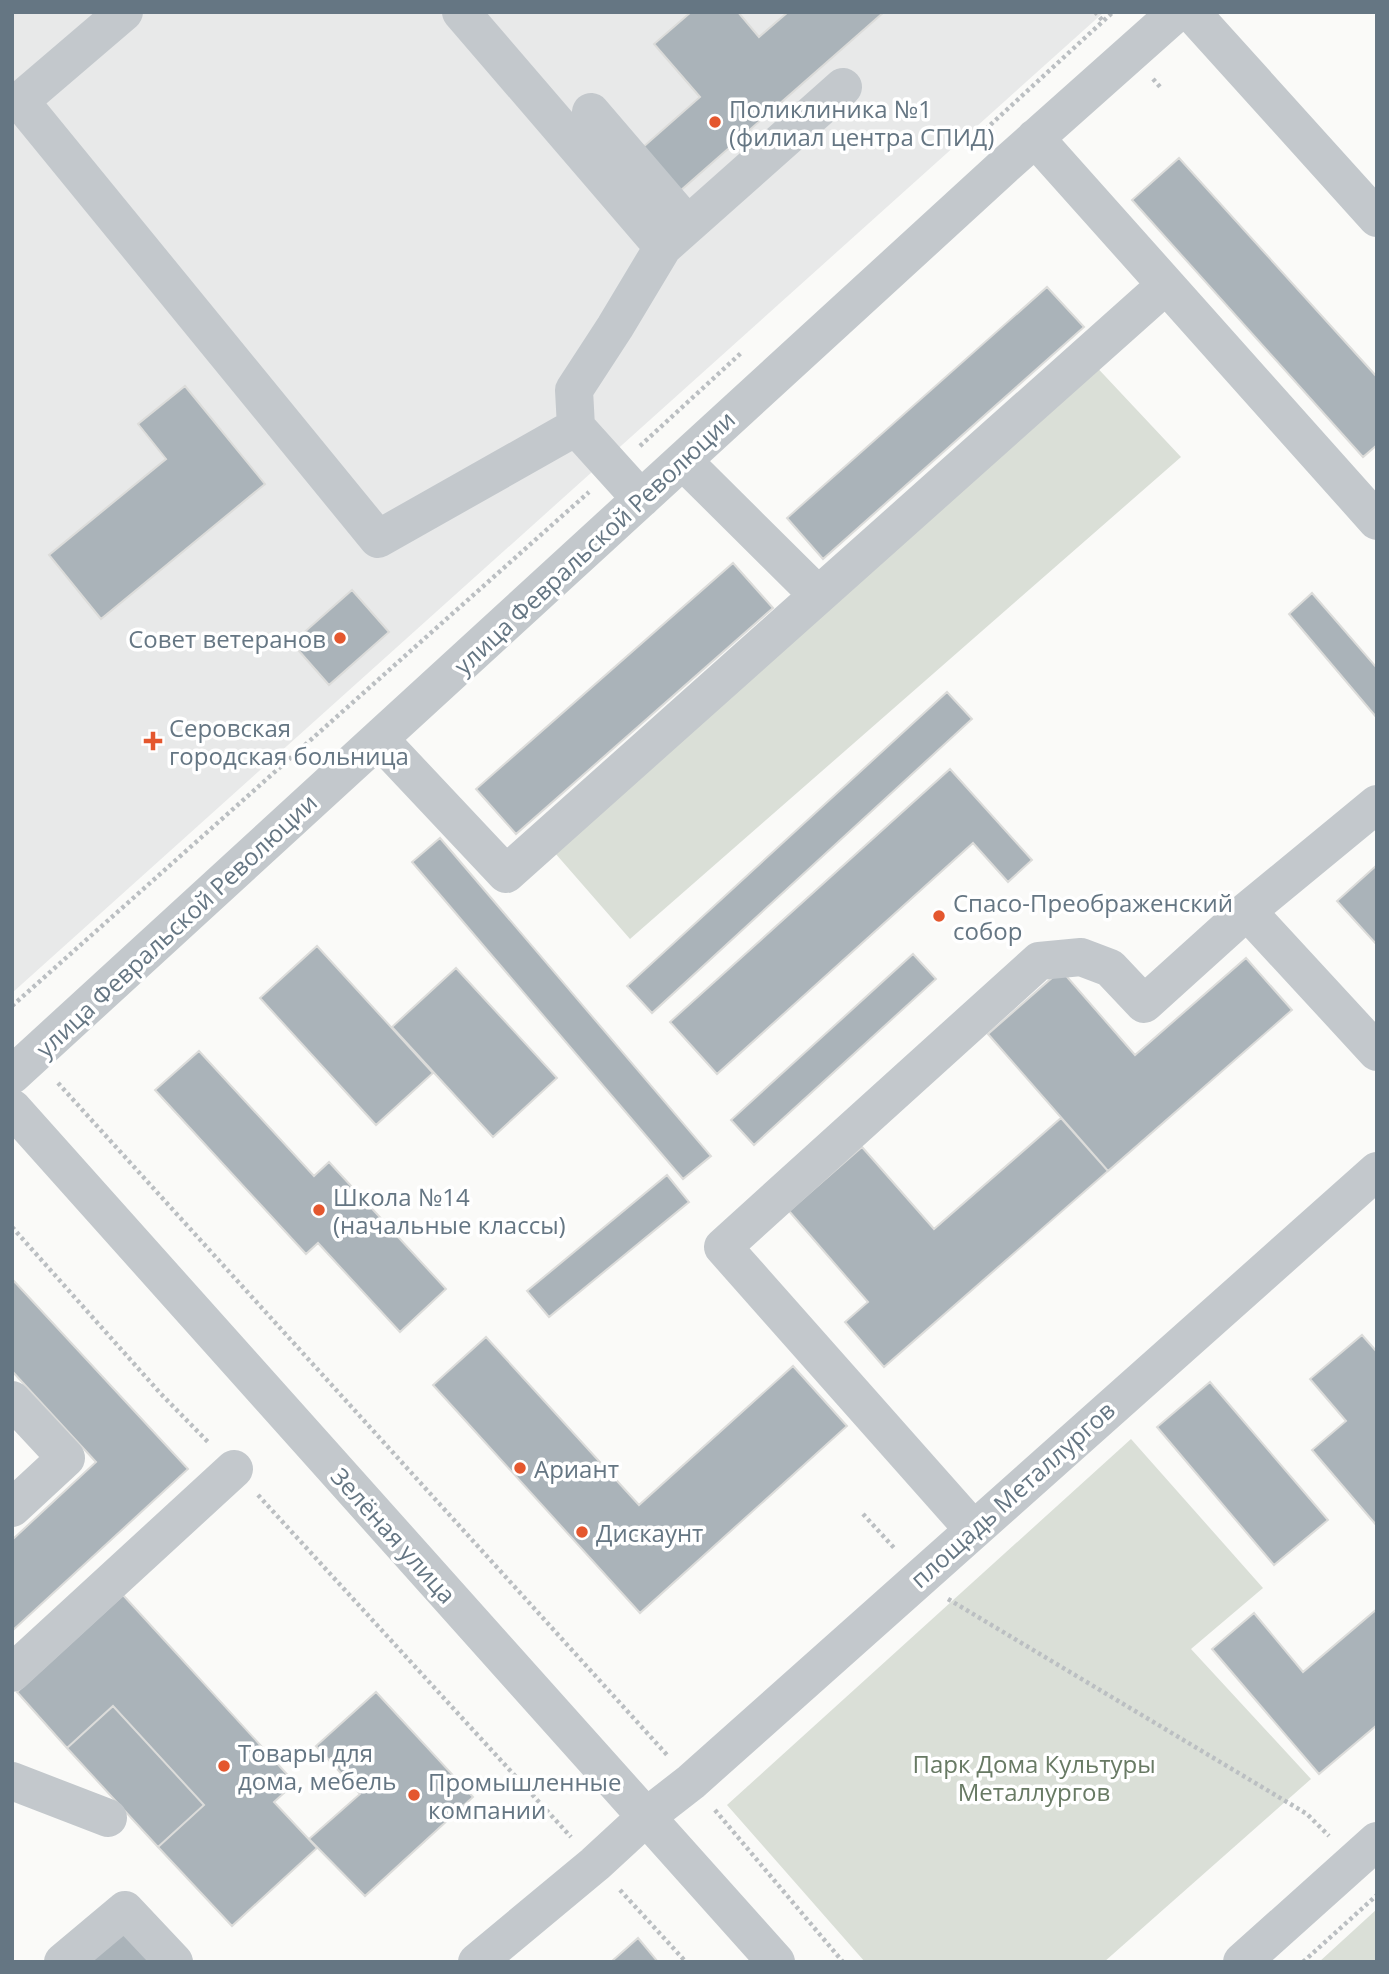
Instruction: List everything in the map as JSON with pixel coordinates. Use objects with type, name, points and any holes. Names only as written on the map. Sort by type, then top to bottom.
[{"type":"street","points":[[124,12],[16,102],[378,539],[576,426]]},
{"type":"street","points":[[461,12],[675,235]]},
{"type":"street","name":"улица Февральской Революции","points":[[23,1065],[1035,138],[1177,12]]},
{"type":"street","points":[[1191,12],[1377,218]]},
{"type":"street","points":[[641,499],[576,426],[573,390],[675,235],[844,88]]},
{"type":"street","points":[[591,112],[675,235]]},
{"type":"street","points":[[1035,138],[1377,521]]},
{"type":"street","points":[[379,739],[506,874],[1166,285]]},
{"type":"street","points":[[682,461],[818,595]]},
{"type":"street","points":[[973,1529],[723,1247],[1039,961],[1081,957],[1110,968],[1144,1004],[1247,911],[1377,804]]},
{"type":"street","points":[[1247,911],[1377,1052]]},
{"type":"street","name":"Зелёная улица","points":[[12,1108],[776,1962]]},
{"type":"street","name":"площадь Металлургов","points":[[477,1962],[595,1864],[646,1817],[691,1782],[1377,1171]]},
{"type":"street","points":[[12,1400],[66,1458],[12,1508]]},
{"type":"street","points":[[12,1673],[234,1469]]},
{"type":"street","points":[[12,1781],[108,1818]]},
{"type":"street","points":[[1242,1962],[1366,1851]]},
{"type":"street","points":[[63,1962],[125,1910],[174,1962]]},
{"type":"path","points":[[971,142],[1113,12]]},
{"type":"path","points":[[12,1006],[615,469],[747,348]]},
{"type":"path","points":[[23,1065],[691,1782],[843,1962]]},
{"type":"path","points":[[12,1227],[161,1394],[234,1469],[541,1804]]},
{"type":"path","points":[[951,1602],[1366,1851]]},
{"type":"path","points":[[1303,1962],[1377,1895]]},
{"type":"shaded area","name":"Серовская городская больница","points":[[12,12],[1104,12],[12,993]]},
{"type":"green space","points":[[1090,360],[1181,457],[630,939],[548,845]]},
{"type":"green space","name":"Парк Дома Культуры Металлургов","points":[[1131,1439],[1263,1588],[1191,1649],[1311,1779],[1104,1962],[865,1962],[727,1805]]},
{"type":"green space","points":[[1377,1909],[1377,1962],[1319,1962]]},
{"type":"building","name":"Поликлиника №1 (филиал центра СПИД)","points":[[691,12],[738,12],[759,37],[788,12],[884,12],[680,191],[642,148],[700,97],[654,44]]},
{"type":"building","points":[[1179,158],[1377,377],[1377,445],[1363,457],[1132,200]]},
{"type":"building","points":[[1047,287],[1084,327],[823,559],[787,518]]},
{"type":"building","points":[[185,386],[265,484],[101,619],[49,555],[166,459],[138,424]]},
{"type":"building","points":[[733,563],[773,608],[516,834],[476,789]]},
{"type":"building","name":"Совет ветеранов","points":[[352,590],[389,632],[329,685],[292,643]]},
{"type":"building","points":[[1312,593],[1377,668],[1377,718],[1289,614]]},
{"type":"building","points":[[947,692],[972,719],[652,1013],[627,986]]},
{"type":"building","points":[[950,769],[1032,860],[1008,882],[973,843],[717,1074],[670,1022]]},
{"type":"building","points":[[440,838],[711,1156],[683,1179],[412,862]]},
{"type":"building","points":[[1377,865],[1377,945],[1337,901]]},
{"type":"building","points":[[317,946],[433,1073],[376,1125],[260,998]]},
{"type":"building","points":[[913,954],[936,979],[754,1145],[731,1120]]},
{"type":"building","points":[[1246,958],[1292,1010],[1108,1171],[988,1034],[1061,970],[1135,1055]]},
{"type":"building","points":[[456,968],[557,1078],[493,1137],[392,1027]]},
{"type":"building","name":"Школа №14 (начальные классы)","points":[[199,1051],[314,1176],[329,1162],[446,1289],[400,1332],[318,1243],[306,1254],[155,1090]]},
{"type":"building","points":[[1061,1118],[1108,1171],[884,1367],[845,1322],[868,1302],[789,1211],[862,1147],[934,1229]]},
{"type":"building","points":[[667,1175],[689,1202],[549,1317],[527,1291]]},
{"type":"building","points":[[12,1279],[188,1469],[12,1631],[12,1540],[96,1462],[12,1371]]},
{"type":"building","points":[[1362,1335],[1377,1352],[1377,1526],[1312,1450],[1346,1421],[1310,1379]]},
{"type":"building","points":[[486,1337],[639,1505],[793,1366],[847,1426],[640,1613],[433,1385]]},
{"type":"building","points":[[1210,1382],[1328,1520],[1274,1565],[1157,1427]]},
{"type":"building","name":"Товары для дома, мебель","points":[[123,1595],[295,1783],[274,1802],[317,1848],[232,1926],[158,1847],[204,1805],[113,1706],[67,1748],[17,1692]]},
{"type":"building","points":[[1377,1609],[1377,1725],[1319,1774],[1212,1649],[1254,1613],[1303,1672]]},
{"type":"building","name":"Промышленные компании","points":[[376,1692],[473,1797],[365,1896],[309,1839],[360,1794],[316,1746]]},
{"type":"building","points":[[113,1706],[204,1805],[158,1847],[67,1748]]},
{"type":"building","points":[[127,1926],[158,1962],[89,1962]]},
{"type":"building","points":[[638,1938],[658,1962],[611,1962]]},
{"type":"place","name":"Поликлиника №1 (филиал центра СПИД)","points":[[715,122]]},
{"type":"place","name":"Совет ветеранов","points":[[340,638]]},
{"type":"place","name":"Серовская городская больница","points":[[153,741]]},
{"type":"place","name":"Спасо-Преображенский собор","points":[[939,916]]},
{"type":"place","name":"Школа №14 (начальные классы)","points":[[319,1210]]},
{"type":"place","name":"Ариант","points":[[520,1468]]},
{"type":"place","name":"Дискаунт","points":[[582,1532]]},
{"type":"place","name":"Товары для дома, мебель","points":[[224,1766]]},
{"type":"place","name":"Промышленные компании","points":[[414,1795]]}]
